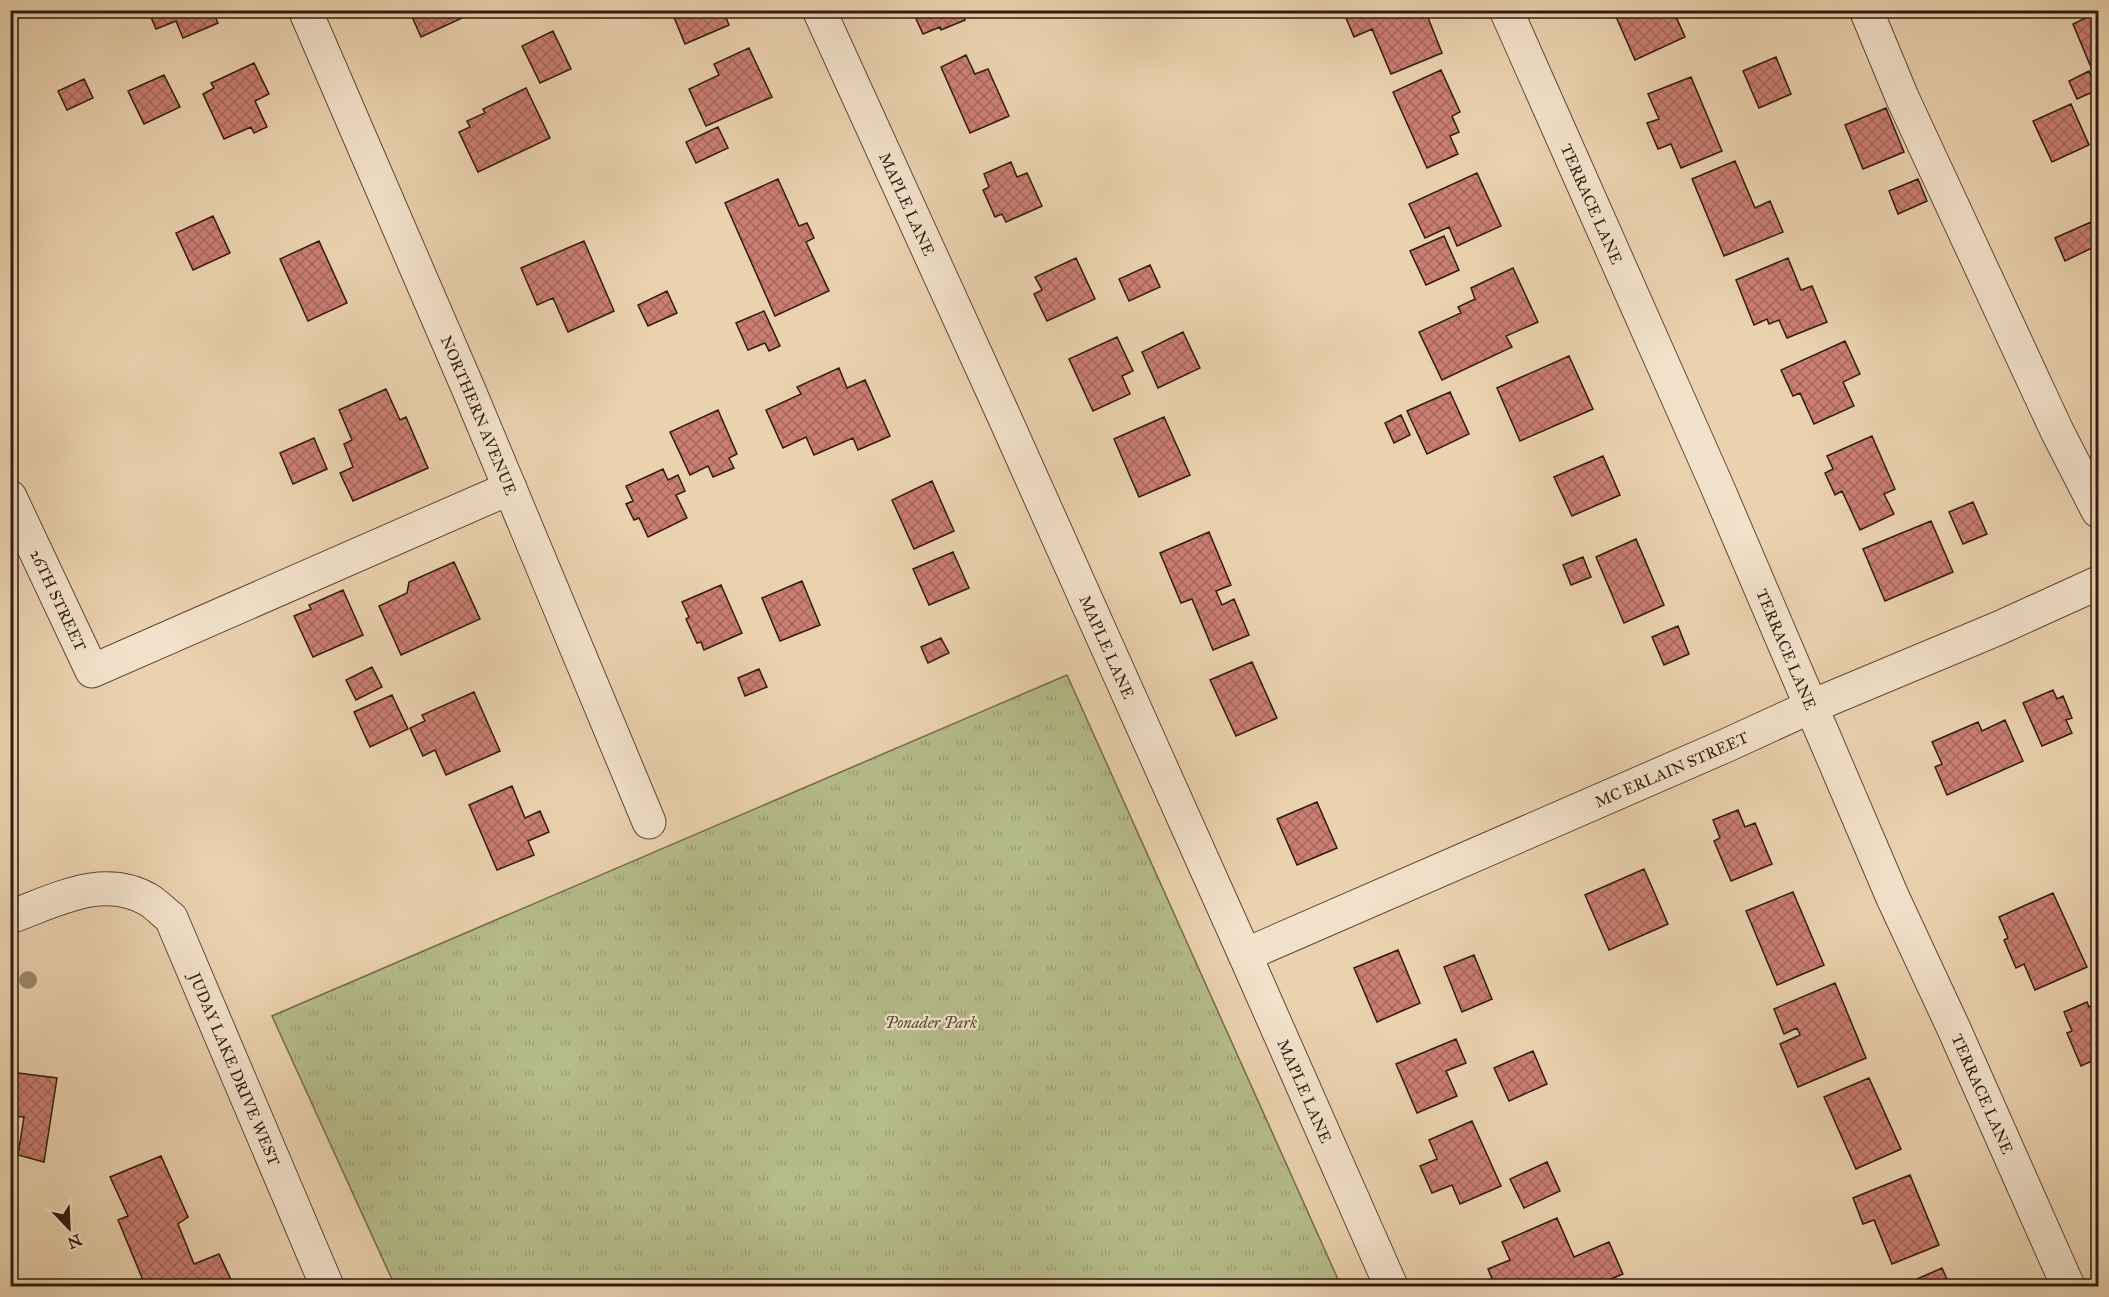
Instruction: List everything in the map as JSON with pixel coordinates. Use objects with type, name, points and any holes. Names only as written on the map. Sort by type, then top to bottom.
[{"type":"street","name":"NORTHERN AVENUE","points":[[305,10],[650,822]]},
{"type":"street","name":"MAPLE LANE","points":[[819,10],[1008,425],[1391,1287]]},
{"type":"street","name":"TERRACE LANE","points":[[1506,10],[1716,484],[1893,898],[1954,1029],[2068,1287]]},
{"type":"street","points":[[1866,10],[1902,98],[2056,431],[2098,510]]},
{"type":"street","name":"26TH STREET","points":[[10,496],[92,672],[510,488]]},
{"type":"street","name":"MC ERLAIN STREET","points":[[1245,955],[1725,746],[1810,706],[1999,628],[2098,583]]},
{"type":"street","name":"JUDAY LAKE DRIVE WEST","points":[[10,917],[85,890],[106,887],[126,890],[150,900],[171,918],[327,1287]]},
{"type":"green space","name":"Ponader Park","points":[[1067,675],[1341,1286],[395,1286],[272,1016]]},
{"type":"building","points":[[148,10],[212,10],[218,23],[183,38],[176,21],[156,29]]},
{"type":"building","points":[[409,10],[477,10],[477,11],[421,37]]},
{"type":"building","points":[[671,10],[723,10],[729,25],[685,44]]},
{"type":"building","points":[[912,10],[964,10],[961,12],[965,20],[941,30],[940,27],[923,34]]},
{"type":"building","points":[[1350,10],[1425,10],[1442,53],[1391,74],[1372,29],[1354,37],[1344,13]]},
{"type":"building","points":[[1617,10],[1673,10],[1685,37],[1635,60],[1614,12]]},
{"type":"building","points":[[2098,12],[2098,70],[2093,72],[2073,24]]},
{"type":"building","points":[[553,31],[571,69],[540,83],[522,46]]},
{"type":"building","points":[[749,48],[772,97],[706,126],[689,89],[719,75],[714,64]]},
{"type":"building","points":[[966,55],[975,74],[988,69],[1009,116],[970,133],[941,67]]},
{"type":"building","points":[[1776,57],[1791,94],[1759,108],[1743,71]]},
{"type":"building","points":[[254,63],[269,94],[255,101],[267,127],[254,133],[251,127],[224,139],[203,94],[214,88],[211,83]]},
{"type":"building","points":[[1441,70],[1460,112],[1452,116],[1459,132],[1450,136],[1458,154],[1427,168],[1393,92]]},
{"type":"building","points":[[2089,71],[2097,90],[2077,99],[2069,81]]},
{"type":"building","points":[[164,75],[180,107],[144,124],[128,91]]},
{"type":"building","points":[[1691,77],[1722,151],[1681,168],[1671,144],[1658,149],[1647,123],[1659,119],[1648,94]]},
{"type":"building","points":[[84,79],[93,98],[67,110],[58,91]]},
{"type":"building","points":[[526,88],[550,138],[478,172],[459,132],[470,127],[467,121],[485,113],[483,109]]},
{"type":"building","points":[[2071,104],[2089,145],[2052,162],[2033,121]]},
{"type":"building","points":[[1886,108],[1904,152],[1863,169],[1845,125]]},
{"type":"building","points":[[718,127],[728,148],[696,163],[686,142]]},
{"type":"building","points":[[1735,161],[1755,208],[1770,201],[1783,232],[1724,256],[1692,179]]},
{"type":"building","points":[[1011,162],[1017,177],[1027,173],[1042,206],[1006,222],[1002,214],[995,217],[983,190],[989,187],[984,174]]},
{"type":"building","points":[[1477,173],[1501,226],[1457,246],[1449,227],[1425,238],[1409,204]]},
{"type":"building","points":[[778,179],[799,226],[807,223],[814,238],[806,242],[829,291],[775,316],[725,203]]},
{"type":"building","points":[[1918,179],[1927,201],[1898,214],[1889,191]]},
{"type":"building","points":[[213,216],[230,253],[193,270],[176,233]]},
{"type":"building","points":[[2091,222],[2098,245],[2065,261],[2055,238]]},
{"type":"building","points":[[1444,236],[1459,270],[1426,285],[1410,251]]},
{"type":"building","points":[[319,241],[347,303],[308,321],[280,259]]},
{"type":"building","points":[[584,241],[614,311],[568,332],[553,298],[537,305],[521,268]]},
{"type":"building","points":[[1076,258],[1095,299],[1047,321],[1034,294],[1042,290],[1035,277]]},
{"type":"building","points":[[1788,258],[1801,290],[1812,286],[1827,322],[1787,338],[1779,320],[1769,324],[1767,319],[1754,325],[1736,280]]},
{"type":"building","points":[[1150,265],[1160,287],[1129,301],[1119,279]]},
{"type":"building","points":[[1513,268],[1538,322],[1506,336],[1512,347],[1442,380],[1419,332],[1461,313],[1458,307],[1475,299],[1471,288]]},
{"type":"building","points":[[667,291],[677,313],[648,326],[638,305]]},
{"type":"building","points":[[764,311],[780,346],[769,351],[765,343],[748,350],[736,323]]},
{"type":"building","points":[[1183,332],[1200,368],[1158,388],[1142,352]]},
{"type":"building","points":[[1117,337],[1133,371],[1122,376],[1130,394],[1093,411],[1069,359]]},
{"type":"building","points":[[1845,341],[1860,374],[1843,382],[1854,406],[1814,424],[1800,393],[1793,396],[1781,370]]},
{"type":"building","points":[[1569,356],[1593,409],[1520,441],[1497,388]]},
{"type":"building","points":[[839,368],[847,388],[865,380],[890,436],[858,450],[853,438],[814,455],[806,437],[783,448],[766,410],[801,394],[797,387]]},
{"type":"building","points":[[386,389],[400,420],[406,417],[428,468],[353,501],[340,473],[353,467],[344,444],[352,440],[339,410]]},
{"type":"building","points":[[1450,392],[1469,434],[1427,454],[1407,411]]},
{"type":"building","points":[[718,410],[737,454],[729,458],[734,468],[713,477],[708,466],[690,475],[670,432]]},
{"type":"building","points":[[1401,415],[1410,435],[1394,443],[1385,423]]},
{"type":"building","points":[[1164,417],[1190,475],[1139,497],[1114,439]]},
{"type":"building","points":[[1872,436],[1895,489],[1884,494],[1894,514],[1860,530],[1842,491],[1835,495],[1825,473],[1833,469],[1827,456]]},
{"type":"building","points":[[314,438],[327,469],[293,484],[280,453]]},
{"type":"building","points":[[1603,456],[1620,495],[1572,516],[1554,477]]},
{"type":"building","points":[[663,469],[668,480],[678,475],[685,491],[676,495],[687,518],[648,537],[639,518],[634,520],[626,504],[633,501],[626,486]]},
{"type":"building","points":[[932,481],[954,531],[914,549],[892,500]]},
{"type":"building","points":[[1973,502],[1987,534],[1963,544],[1949,512]]},
{"type":"building","points":[[1931,521],[1953,572],[1885,601],[1863,549]]},
{"type":"building","points":[[1209,532],[1231,585],[1216,591],[1222,605],[1234,599],[1249,635],[1213,650],[1192,599],[1181,603],[1160,553]]},
{"type":"building","points":[[1636,539],[1664,605],[1624,623],[1596,557]]},
{"type":"building","points":[[953,552],[969,588],[929,605],[913,569]]},
{"type":"building","points":[[1583,557],[1591,577],[1571,585],[1563,565]]},
{"type":"building","points":[[454,562],[480,619],[401,655],[379,606],[407,593],[409,582]]},
{"type":"building","points":[[802,581],[820,625],[780,641],[762,598]]},
{"type":"building","points":[[721,585],[742,633],[704,650],[701,642],[697,643],[686,619],[689,617],[682,602]]},
{"type":"building","points":[[343,590],[363,635],[313,657],[294,616],[311,609],[309,605]]},
{"type":"building","points":[[1678,626],[1689,654],[1664,665],[1652,637]]},
{"type":"building","points":[[941,638],[949,653],[928,663],[921,647]]},
{"type":"building","points":[[1252,662],[1277,718],[1236,736],[1210,680]]},
{"type":"building","points":[[372,667],[382,687],[356,700],[346,680]]},
{"type":"building","points":[[759,669],[767,687],[745,696],[738,678]]},
{"type":"building","points":[[2053,690],[2057,699],[2063,696],[2072,718],[2066,720],[2072,733],[2042,746],[2023,703]]},
{"type":"building","points":[[474,692],[500,751],[446,775],[435,750],[423,756],[410,728],[425,721],[422,715]]},
{"type":"building","points":[[392,695],[408,729],[370,747],[354,712]]},
{"type":"building","points":[[2005,720],[2023,761],[1947,795],[1935,767],[1942,764],[1932,742],[1978,722],[1982,731]]},
{"type":"building","points":[[512,786],[525,818],[540,811],[549,832],[528,841],[534,855],[497,870],[469,805]]},
{"type":"building","points":[[1317,802],[1337,848],[1297,865],[1277,819]]},
{"type":"building","points":[[1738,810],[1745,827],[1755,823],[1772,864],[1731,881],[1714,841],[1720,838],[1713,820]]},
{"type":"building","points":[[1644,869],[1668,924],[1609,950],[1585,895]]},
{"type":"building","points":[[1793,892],[1824,965],[1777,985],[1746,911]]},
{"type":"building","points":[[2053,893],[2087,967],[2035,990],[2024,964],[2016,968],[2004,940],[2008,938],[1999,917]]},
{"type":"building","points":[[1398,950],[1420,1003],[1377,1022],[1354,968]]},
{"type":"building","points":[[1474,955],[1492,999],[1462,1012],[1444,967]]},
{"type":"building","points":[[1835,983],[1866,1058],[1798,1087],[1780,1044],[1800,1035],[1797,1028],[1784,1034],[1774,1009]]},
{"type":"building","points":[[2087,1002],[2089,1007],[2098,1003],[2098,1058],[2081,1066],[2067,1033],[2072,1031],[2064,1012]]},
{"type":"building","points":[[1456,1039],[1466,1063],[1446,1071],[1457,1096],[1417,1113],[1396,1064]]},
{"type":"building","points":[[1533,1051],[1547,1084],[1509,1101],[1494,1068]]},
{"type":"building","points":[[10,1072],[57,1078],[44,1162],[18,1155],[24,1117],[10,1116]]},
{"type":"building","points":[[1869,1078],[1901,1149],[1856,1169],[1824,1097]]},
{"type":"building","points":[[1472,1121],[1501,1186],[1460,1204],[1452,1185],[1432,1193],[1420,1166],[1437,1159],[1429,1140]]},
{"type":"building","points":[[161,1156],[188,1217],[178,1224],[194,1264],[219,1254],[234,1286],[151,1286],[149,1283],[145,1285],[118,1220],[128,1216],[110,1177]]},
{"type":"building","points":[[1547,1162],[1560,1191],[1524,1208],[1510,1179]]},
{"type":"building","points":[[1910,1175],[1939,1245],[1892,1264],[1874,1220],[1863,1224],[1853,1198]]},
{"type":"building","points":[[1557,1218],[1574,1257],[1609,1242],[1623,1274],[1594,1286],[1495,1286],[1488,1269],[1510,1260],[1502,1242]]},
{"type":"building","points":[[1942,1268],[1950,1286],[1901,1286]]}]
